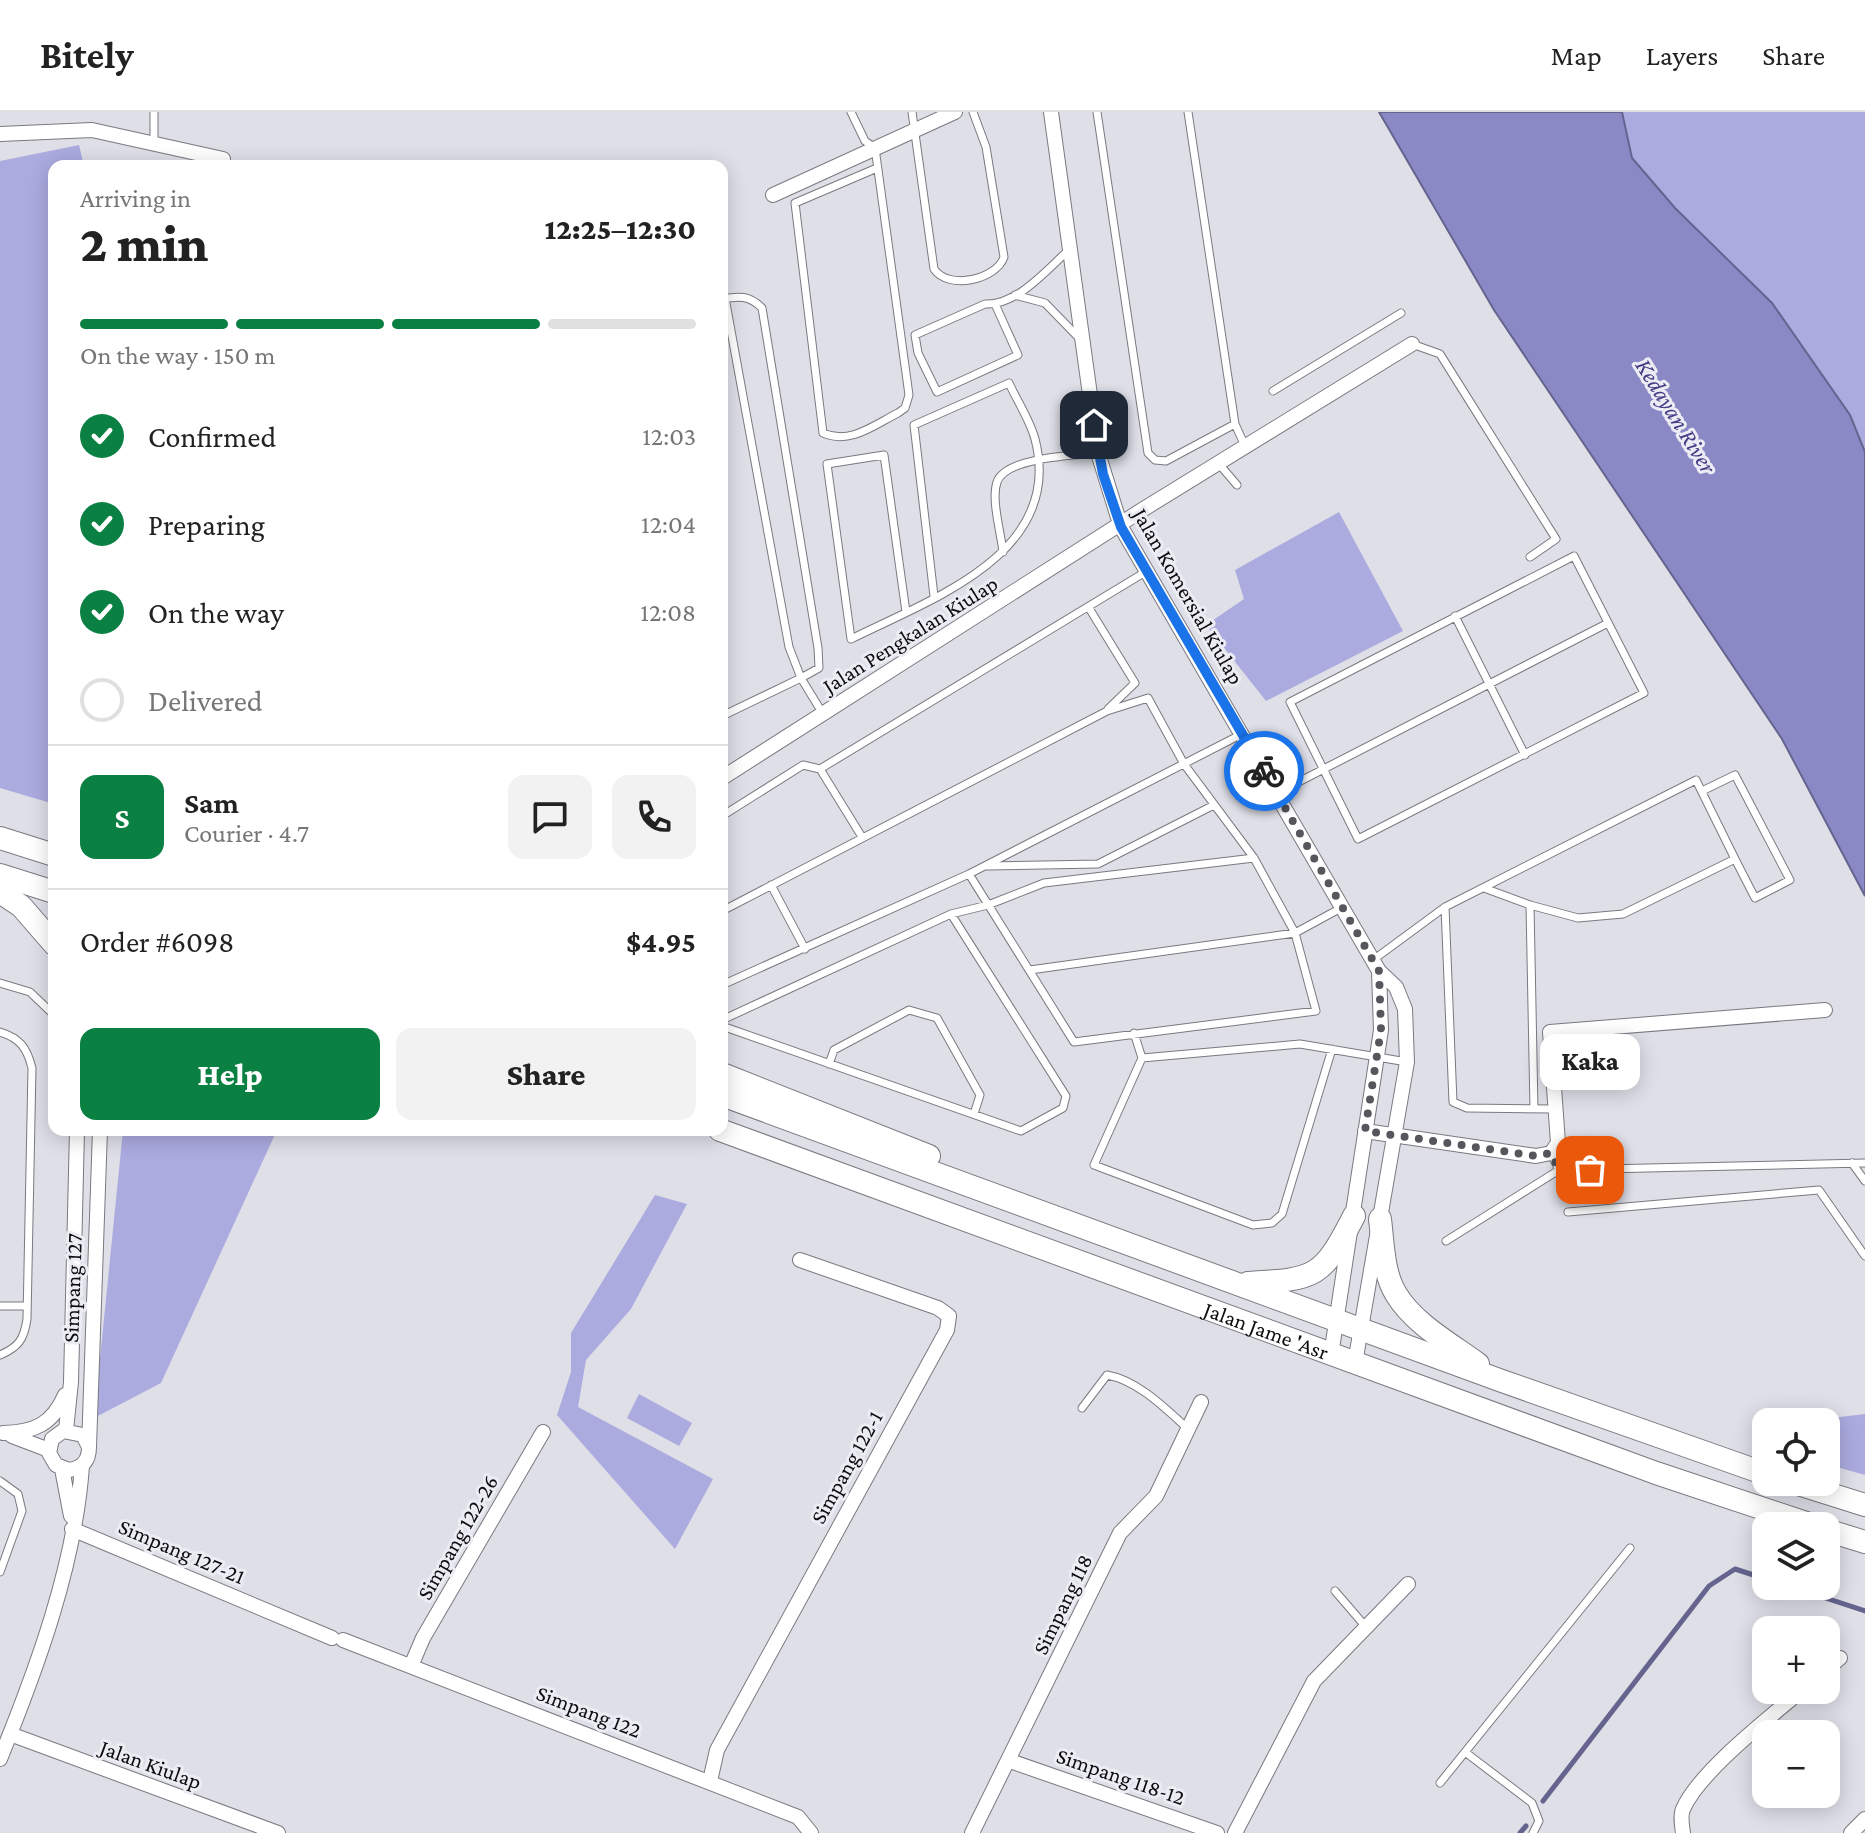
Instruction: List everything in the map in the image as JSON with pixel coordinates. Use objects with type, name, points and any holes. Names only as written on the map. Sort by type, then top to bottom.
[{"type":"main road","points":[[0,838],[48,853]]},
{"type":"main road","points":[[0,875],[48,890]]},
{"type":"main road","points":[[0,892],[21,906],[48,937]]},
{"type":"main road","points":[[728,1076],[902,1144],[1058,1217]]},
{"type":"main road","name":"Jalan Jame 'Asr","points":[[728,1097],[1336,1321],[1752,1469]]},
{"type":"main road","name":"Jalan Jame 'Asr","points":[[728,1133],[1656,1473],[1773,1512]]},
{"type":"main road","points":[[1239,1284],[1304,1278],[1323,1269],[1354,1216]]},
{"type":"main road","points":[[1380,1219],[1387,1269],[1395,1293],[1434,1332],[1502,1381]]},
{"type":"main road","points":[[1836,1496],[1865,1505]]},
{"type":"main road","points":[[1840,1534],[1865,1542]]},
{"type":"street","points":[[773,195],[955,112]]},
{"type":"street","name":"Jalan Komersial Kiulap","points":[[1051,112],[1098,453],[1121,527],[1376,966],[1396,987],[1405,1009],[1407,1062],[1355,1363]]},
{"type":"street","points":[[0,134],[92,130],[216,160]]},
{"type":"street","name":"Jalan Pengkalan Kiulap","points":[[728,774],[1245,446],[1412,344]]},
{"type":"street","name":"Jalan Komersial Kiulap","points":[[1331,1355],[1382,1011],[1376,966]]},
{"type":"street","points":[[1365,1131],[1536,1156],[1551,1153],[1558,1143],[1550,1032],[1825,1010]]},
{"type":"street","name":"Simpang 127","points":[[66,1430],[71,1382],[77,1136]]},
{"type":"street","name":"Simpang 127","points":[[89,1447],[100,1136]]},
{"type":"street","name":"Simpang 122-1","points":[[710,1781],[717,1750],[947,1330],[949,1316],[938,1308],[800,1260]]},
{"type":"street","points":[[2,1432],[27,1432],[51,1420],[71,1382]]},
{"type":"street","name":"Simpang 118","points":[[972,1833],[1120,1533],[1156,1496],[1201,1402]]},
{"type":"street","points":[[0,1759],[5,1732],[52,1609],[72,1529],[82,1466],[89,1447],[83,1435],[66,1430],[52,1439],[49,1450],[51,1460],[62,1469],[72,1529]]},
{"type":"street","points":[[2,1432],[49,1450]]},
{"type":"street","name":"Simpang 122-26","points":[[411,1666],[423,1638],[543,1432]]},
{"type":"street","points":[[62,1469],[82,1466]]},
{"type":"street","name":"Simpang 127-21","points":[[72,1529],[338,1639]]},
{"type":"street","points":[[1235,1833],[1314,1681],[1408,1584]]},
{"type":"street","name":"Simpang 122","points":[[338,1639],[798,1817],[811,1833]]},
{"type":"street","points":[[1683,1833],[1681,1812],[1693,1792],[1747,1737],[1786,1704]]},
{"type":"street","name":"Jalan Kiulap","points":[[5,1732],[278,1833]]},
{"type":"street","name":"Simpang 118-12","points":[[1010,1761],[1217,1833]]},
{"type":"street","points":[[1851,1833],[1865,1819]]},
{"type":"lane","points":[[154,112],[154,144]]},
{"type":"lane","points":[[794,185],[823,433],[835,439],[849,437],[898,413],[905,408],[909,395],[875,148],[865,141],[851,112]]},
{"type":"lane","points":[[912,112],[934,269],[941,279],[951,283],[993,272],[1001,267],[1004,257],[986,147],[973,112]]},
{"type":"lane","points":[[1097,112],[1148,453],[1155,460],[1166,461],[1235,424]]},
{"type":"lane","points":[[1188,112],[1235,424],[1245,446]]},
{"type":"lane","points":[[795,203],[877,168]]},
{"type":"lane","points":[[995,304],[1018,355],[937,392],[918,353],[915,335],[985,304],[995,304],[1015,295],[1070,249]]},
{"type":"lane","points":[[728,298],[740,295],[754,300],[762,308],[819,668],[728,711]]},
{"type":"lane","points":[[1015,295],[1045,303],[1083,341]]},
{"type":"lane","points":[[1273,391],[1401,313]]},
{"type":"lane","points":[[728,335],[789,647],[801,678],[823,714]]},
{"type":"lane","points":[[1412,344],[1440,354],[1556,539],[1530,557]]},
{"type":"lane","points":[[906,612],[884,455],[827,464],[851,639],[906,612],[985,568],[1003,552],[1030,519],[1038,459],[1034,437],[1009,383],[914,425],[934,596]]},
{"type":"lane","points":[[1003,552],[998,478],[1038,459],[1098,453]]},
{"type":"lane","points":[[1219,464],[1237,485]]},
{"type":"lane","points":[[1574,556],[1608,623],[1644,693],[1358,839],[1290,702],[1574,556]]},
{"type":"lane","points":[[728,812],[803,765],[820,769],[1147,571]]},
{"type":"lane","points":[[1089,608],[1135,683],[1107,711]]},
{"type":"lane","points":[[1455,616],[1525,755]]},
{"type":"lane","points":[[1277,793],[1608,623]]},
{"type":"lane","points":[[728,908],[1107,711],[1148,698],[1184,764],[1254,858],[1295,933],[1316,1011],[1074,1042],[969,874]]},
{"type":"lane","points":[[728,982],[969,874],[1243,733]]},
{"type":"lane","points":[[820,769],[862,837]]},
{"type":"lane","points":[[1376,966],[1445,907],[1696,780],[1755,898],[1790,880],[1735,775],[1702,791]]},
{"type":"lane","points":[[984,866],[1098,864],[1214,805]]},
{"type":"lane","points":[[728,1017],[951,914],[988,905],[1044,883],[1254,858]]},
{"type":"lane","points":[[1484,888],[1578,918],[1623,914],[1735,859]]},
{"type":"lane","points":[[771,885],[805,949]]},
{"type":"lane","points":[[1530,905],[1534,1109]]},
{"type":"lane","points":[[1030,970],[1295,933],[1343,907]]},
{"type":"lane","points":[[1445,907],[1453,1102],[1467,1108],[1554,1109]]},
{"type":"lane","points":[[728,1028],[1021,1131],[1063,1108],[1066,1096],[951,914]]},
{"type":"lane","points":[[0,983],[30,992],[48,1009]]},
{"type":"lane","points":[[829,1064],[834,1050],[909,1010],[937,1018],[980,1095],[974,1114]]},
{"type":"lane","points":[[0,1032],[13,1036],[27,1049],[32,1068],[24,1337],[14,1349],[0,1355]]},
{"type":"lane","points":[[1531,1033],[1550,1032]]},
{"type":"lane","points":[[1134,1033],[1142,1058],[1094,1165],[1253,1225],[1272,1223],[1282,1214],[1332,1049]]},
{"type":"lane","points":[[1142,1058],[1300,1044],[1407,1062]]},
{"type":"lane","points":[[728,1071],[750,1084]]},
{"type":"lane","points":[[1551,1153],[1559,1170]]},
{"type":"lane","points":[[1852,1163],[1865,1181]]},
{"type":"lane","points":[[1446,1241],[1559,1170],[1865,1163]]},
{"type":"lane","points":[[1568,1212],[1819,1190],[1865,1256]]},
{"type":"lane","points":[[0,1306],[27,1306]]},
{"type":"lane","points":[[1082,1408],[1101,1379],[1107,1375],[1117,1376],[1159,1403],[1187,1428]]},
{"type":"lane","points":[[0,1481],[13,1488],[21,1501],[22,1511],[0,1572]]},
{"type":"lane","points":[[0,1539],[11,1543]]},
{"type":"lane","points":[[1440,1783],[1630,1548]]},
{"type":"lane","points":[[1335,1591],[1366,1627]]},
{"type":"lane","points":[[1465,1752],[1532,1803],[1539,1821],[1533,1833]]},
{"type":"shaded area","points":[[1622,112],[1865,112],[1865,452],[1850,415],[1772,303],[1675,208],[1632,158]]},
{"type":"shaded area","points":[[79,145],[83,160],[48,160],[48,802],[0,788],[0,161]]},
{"type":"shaded area","points":[[1339,512],[1403,631],[1266,701],[1206,625],[1244,599],[1235,570]]},
{"type":"shaded area","points":[[122,1136],[274,1136],[161,1383],[94,1418]]},
{"type":"shaded area","points":[[655,1195],[687,1204],[631,1309],[586,1360],[578,1407],[713,1479],[675,1549],[557,1415],[571,1372],[571,1333]]},
{"type":"shaded area","points":[[639,1394],[692,1423],[679,1446],[627,1418]]},
{"type":"shaded area","points":[[1865,1414],[1865,1475],[1840,1468],[1840,1417]]},
{"type":"water","name":"Kedayan River","points":[[1379,112],[1622,112],[1632,158],[1675,208],[1772,303],[1850,415],[1865,452],[1865,896],[1782,739],[1494,310]]},
{"type":"waterway","points":[[1543,1801],[1709,1586],[1735,1569],[1752,1574]]},
{"type":"waterway","points":[[1832,1600],[1865,1611]]},
{"type":"waterway","points":[[1520,1833],[1526,1826]]},
{"type":"way so far","points":[[1264,771],[1379,971],[1381,1030],[1365,1131],[1536,1156],[1551,1153],[1559,1170],[1590,1170]]},
{"type":"place","name":"Kaka","points":[[1590,1170]]},
{"type":"route","points":[[1094,425],[1103,474],[1121,527],[1264,771]]}]
